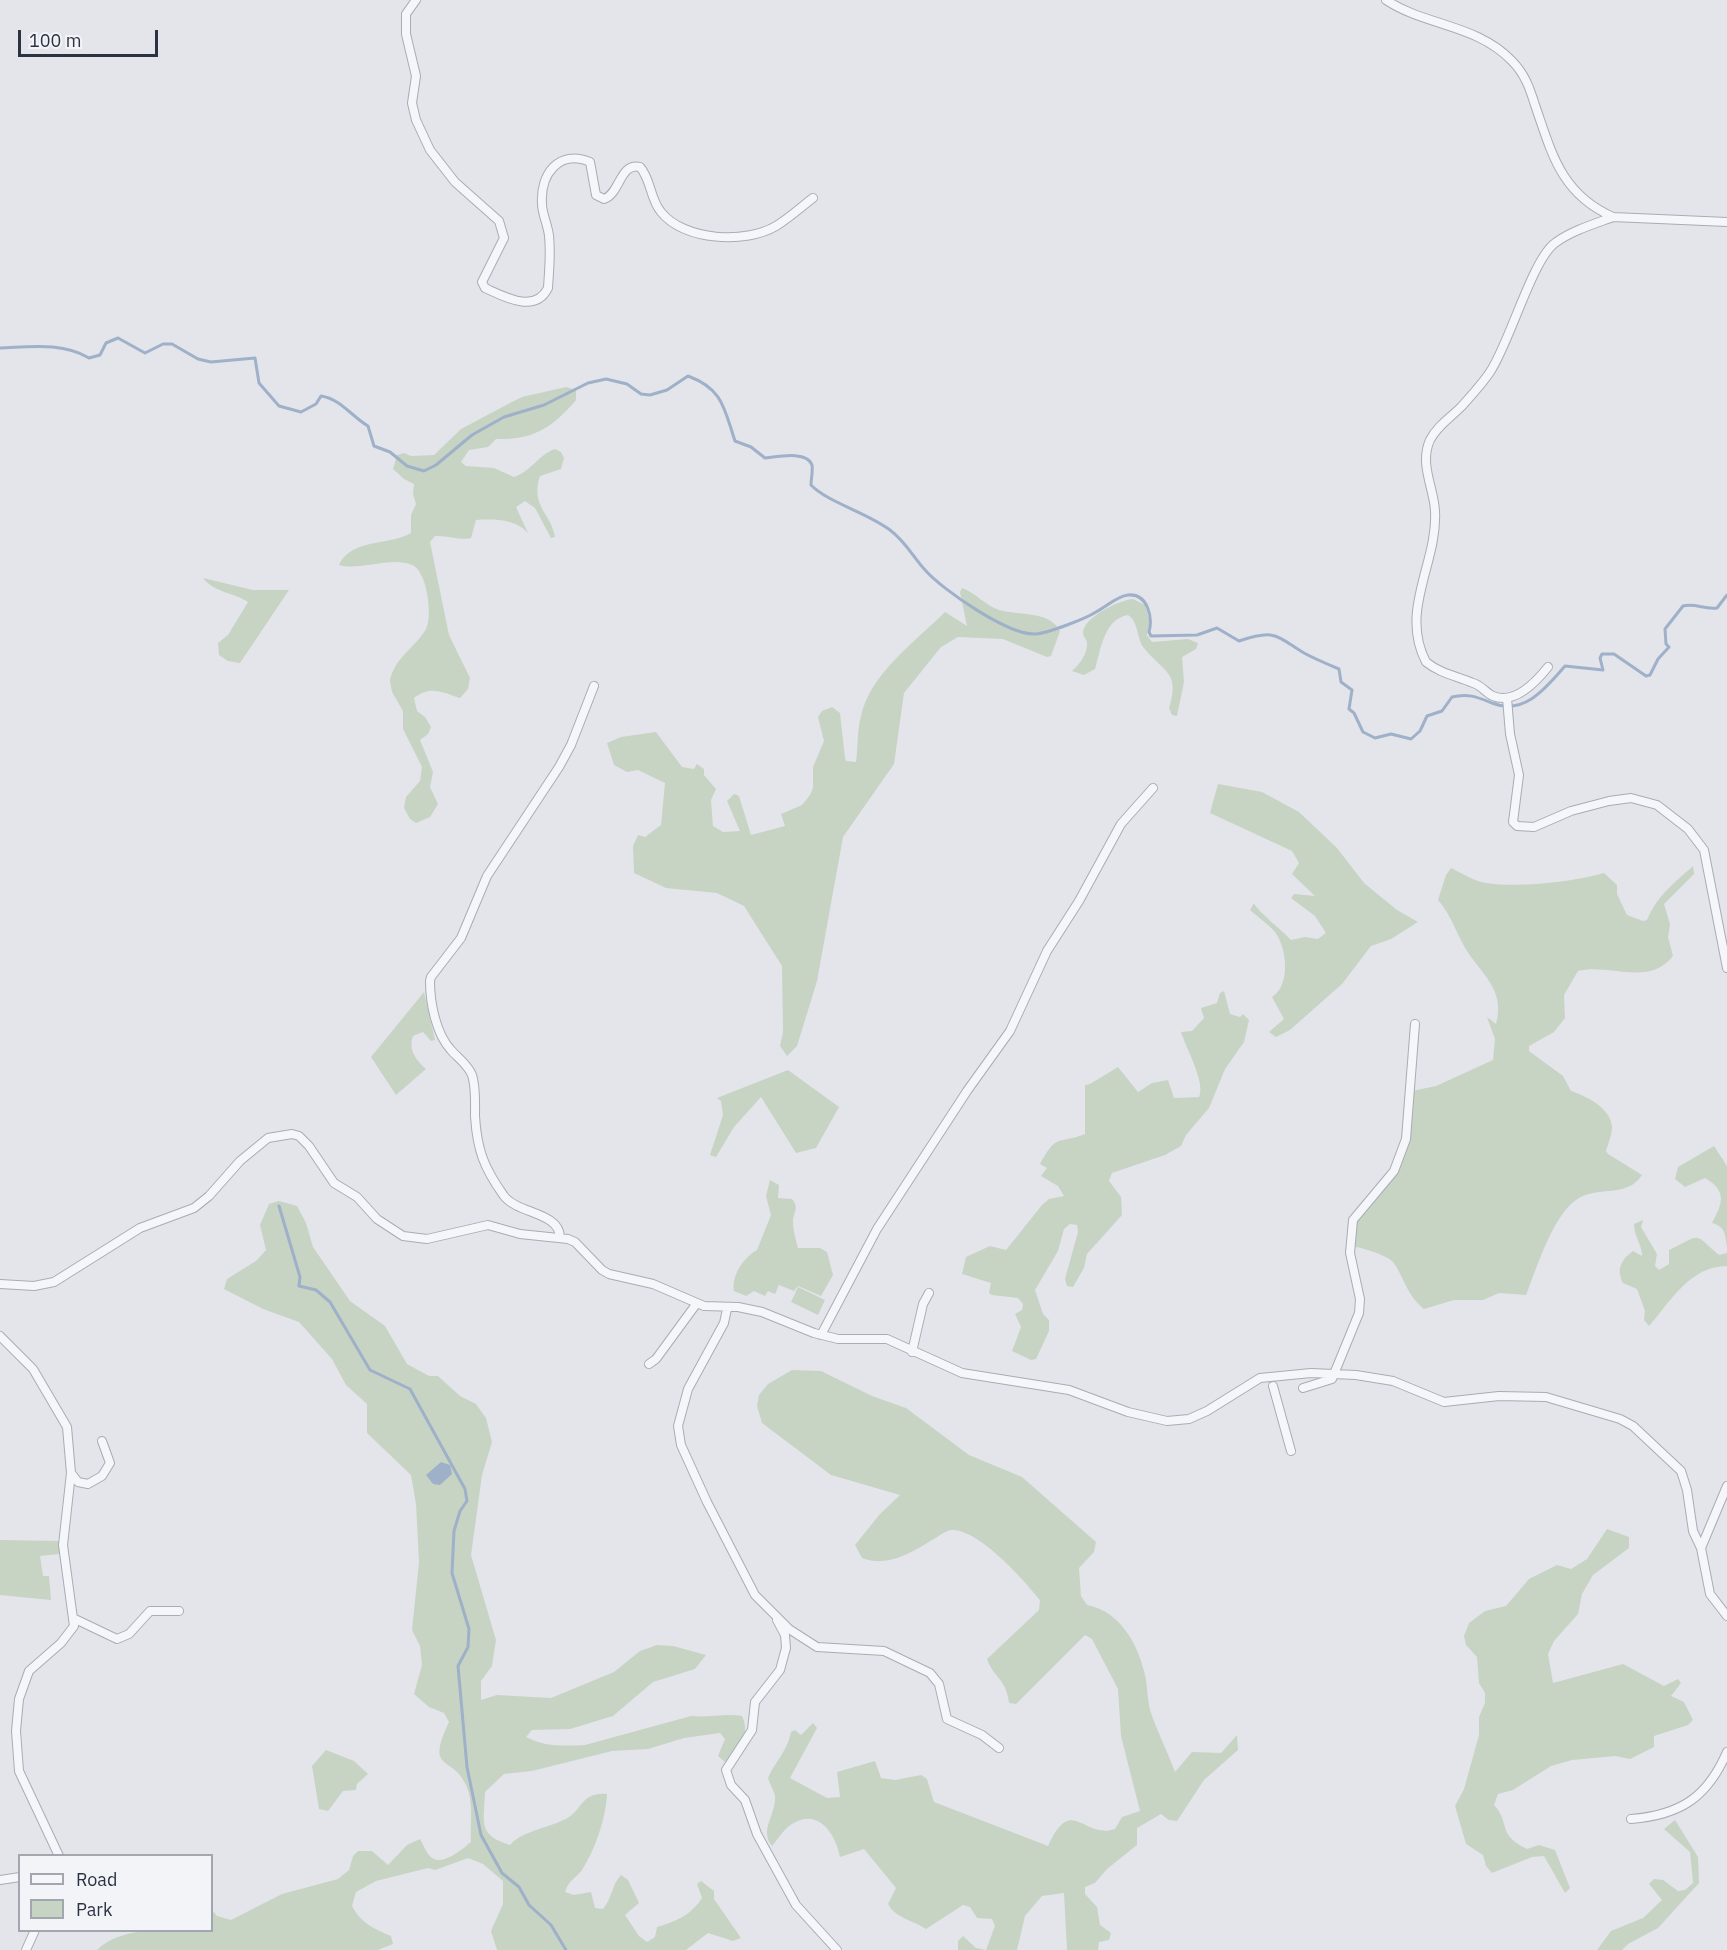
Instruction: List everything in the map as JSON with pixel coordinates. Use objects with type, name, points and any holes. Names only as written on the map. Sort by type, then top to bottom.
[{"type":"street","points":[[416,0],[406,15],[406,34],[416,76],[412,103],[416,120],[430,150],[455,182],[499,222],[504,238],[482,282],[485,288],[525,303],[538,300],[546,292],[549,236],[542,204],[543,187],[550,167],[562,159],[590,162],[594,190],[598,197],[604,199],[611,195],[628,169],[634,165],[640,167],[655,204],[666,218],[682,229],[703,236],[745,234],[775,227],[813,198]]},
{"type":"street","points":[[1386,0],[1465,31],[1498,48],[1514,63],[1528,82],[1549,150],[1568,185],[1598,210],[1613,217],[1727,222]]},
{"type":"street","points":[[1507,705],[1474,683],[1439,670],[1424,657],[1418,630],[1417,600],[1431,552],[1435,527],[1435,509],[1428,484],[1428,448],[1438,428],[1460,407],[1490,372],[1511,332],[1545,254],[1554,243],[1613,217]]},
{"type":"street","points":[[1507,705],[1548,667]]},
{"type":"street","points":[[560,1237],[558,1228],[546,1218],[525,1211],[509,1202],[482,1160],[476,1128],[474,1082],[470,1071],[450,1049],[438,1028],[430,981],[461,938],[497,859],[559,767],[571,745],[594,686]]},
{"type":"street","points":[[1507,705],[1519,775],[1513,822],[1517,826],[1534,827],[1570,811],[1631,798],[1657,805],[1688,829],[1704,850],[1727,968]]},
{"type":"street","points":[[821,1335],[877,1229],[967,1091],[1010,1031],[1047,951],[1079,901],[1120,824],[1154,788]]},
{"type":"street","points":[[1303,1388],[1332,1379],[1359,1313],[1360,1299],[1350,1253],[1353,1220],[1386,1182],[1402,1156],[1408,1121],[1409,1076],[1415,1024]]},
{"type":"street","points":[[0,1284],[34,1286],[54,1282],[140,1228],[194,1208],[209,1196],[240,1161],[268,1138],[285,1134],[299,1136],[334,1183],[357,1197],[377,1219],[403,1236],[427,1239],[488,1225],[520,1234],[560,1237],[575,1242],[602,1270],[609,1274],[653,1284],[697,1303],[727,1309],[738,1307],[762,1312],[821,1335],[838,1339],[887,1339],[962,1373],[1069,1390],[1128,1412],[1179,1421],[1207,1411],[1260,1378],[1289,1374],[1335,1374],[1398,1382],[1444,1402],[1499,1396],[1546,1397],[1620,1419],[1633,1426],[1682,1471],[1693,1531],[1701,1548],[1710,1594],[1727,1616]]},
{"type":"street","points":[[912,1352],[923,1304],[929,1293]]},
{"type":"street","points":[[649,1364],[656,1359],[697,1303]]},
{"type":"street","points":[[727,1309],[724,1323],[688,1389],[678,1426],[679,1438],[706,1502],[755,1595],[789,1629],[817,1647],[884,1651],[930,1674],[939,1684],[947,1719],[982,1735],[999,1748]]},
{"type":"street","points":[[0,1336],[33,1369],[67,1427],[71,1473],[63,1545],[74,1626],[69,1634],[29,1671],[21,1693],[16,1731],[19,1771],[58,1854]]},
{"type":"street","points":[[1273,1386],[1291,1451]]},
{"type":"street","points":[[71,1473],[78,1482],[88,1484],[108,1470],[110,1463],[102,1441]]},
{"type":"street","points":[[1701,1548],[1727,1486]]},
{"type":"street","points":[[73,1618],[117,1639],[129,1634],[150,1611],[179,1611]]},
{"type":"street","points":[[772,1611],[785,1635],[784,1657],[775,1680],[755,1702],[752,1730],[726,1770],[731,1785],[745,1800],[756,1834],[796,1905],[837,1950]]},
{"type":"street","points":[[1630,1819],[1669,1814],[1701,1794],[1714,1779],[1727,1752]]},
{"type":"street","points":[[0,1880],[18,1877]]},
{"type":"street","points":[[26,1950],[34,1932]]},
{"type":"green space","points":[[566,387],[576,390],[576,400],[550,425],[532,434],[496,439],[488,447],[469,450],[461,462],[466,466],[494,468],[514,477],[526,471],[549,451],[555,449],[561,452],[564,458],[561,469],[540,476],[538,486],[539,502],[555,537],[551,538],[535,508],[525,501],[516,507],[528,533],[511,522],[476,520],[471,538],[435,536],[430,542],[449,635],[470,678],[468,689],[460,698],[431,691],[414,698],[417,711],[425,717],[431,727],[428,734],[420,740],[433,772],[430,787],[438,804],[430,817],[416,823],[410,819],[404,808],[406,797],[420,781],[422,767],[403,729],[403,711],[392,692],[390,681],[400,659],[426,629],[429,605],[425,584],[417,569],[403,563],[339,565],[345,556],[361,546],[411,533],[411,515],[416,504],[413,494],[414,484],[393,469],[397,455],[404,453],[411,456],[434,455],[461,429],[510,403],[522,397]]},
{"type":"green space","points":[[203,578],[253,590],[289,590],[240,663],[228,661],[219,655],[218,643],[228,635],[248,602],[213,587]]},
{"type":"green space","points":[[962,588],[999,610],[1041,617],[1055,624],[1060,631],[1051,656],[1047,657],[1003,639],[958,637],[941,647],[904,693],[894,764],[843,837],[817,981],[797,1046],[787,1056],[780,1046],[783,1032],[782,966],[744,906],[717,893],[666,888],[634,873],[633,846],[638,835],[645,837],[661,825],[665,783],[638,770],[627,772],[614,765],[607,743],[621,737],[656,732],[682,767],[694,769],[697,764],[704,769],[704,775],[716,789],[711,800],[713,826],[723,832],[740,831],[727,801],[734,794],[739,796],[751,835],[785,826],[781,814],[802,805],[813,788],[813,767],[824,741],[818,717],[822,711],[832,707],[840,713],[845,758],[846,761],[856,762],[860,721],[866,701],[874,686],[896,659],[945,612],[967,626],[960,592]]},
{"type":"green space","points":[[1133,599],[1145,605],[1150,622],[1147,635],[1152,642],[1188,639],[1198,643],[1196,649],[1182,657],[1184,682],[1177,716],[1172,715],[1169,708],[1173,687],[1171,680],[1144,648],[1134,622],[1128,615],[1114,622],[1109,629],[1095,669],[1084,675],[1072,671],[1085,654],[1087,642],[1083,633],[1089,621],[1111,606]]},
{"type":"green space","points":[[1218,784],[1262,792],[1299,812],[1337,848],[1364,883],[1397,910],[1418,922],[1391,939],[1371,946],[1342,984],[1290,1030],[1276,1037],[1269,1032],[1284,1019],[1272,997],[1282,984],[1284,956],[1275,932],[1250,910],[1254,903],[1291,940],[1305,937],[1318,939],[1326,933],[1315,916],[1291,898],[1294,894],[1315,896],[1292,874],[1299,863],[1292,851],[1210,813]]},
{"type":"green space","points":[[1693,866],[1694,874],[1664,904],[1670,924],[1668,937],[1673,956],[1653,970],[1641,972],[1590,969],[1578,971],[1564,995],[1565,1018],[1554,1032],[1529,1046],[1529,1051],[1563,1076],[1571,1091],[1584,1096],[1603,1109],[1611,1120],[1612,1127],[1606,1151],[1642,1175],[1629,1187],[1587,1195],[1570,1205],[1561,1216],[1547,1242],[1526,1295],[1499,1293],[1483,1300],[1454,1300],[1424,1309],[1410,1292],[1393,1262],[1372,1251],[1349,1246],[1350,1218],[1391,1171],[1406,1139],[1407,1092],[1436,1086],[1493,1060],[1495,1039],[1487,1017],[1496,1024],[1498,1003],[1496,994],[1469,954],[1447,912],[1438,900],[1446,875],[1451,868],[1482,882],[1514,885],[1576,879],[1604,873],[1617,885],[1617,894],[1627,915],[1643,921],[1647,920],[1667,890]]},
{"type":"green space","points":[[1224,991],[1230,1014],[1240,1017],[1243,1014],[1249,1020],[1244,1042],[1225,1069],[1209,1108],[1186,1135],[1181,1146],[1165,1155],[1112,1173],[1109,1181],[1121,1197],[1122,1215],[1087,1254],[1084,1268],[1073,1287],[1067,1286],[1065,1279],[1078,1232],[1077,1225],[1070,1224],[1064,1229],[1058,1251],[1035,1290],[1043,1314],[1049,1320],[1049,1331],[1036,1359],[1031,1360],[1012,1351],[1021,1327],[1015,1314],[1022,1310],[1023,1304],[1018,1298],[992,1295],[989,1293],[991,1283],[962,1274],[966,1257],[990,1246],[1006,1250],[1042,1205],[1049,1199],[1064,1196],[1058,1186],[1041,1176],[1047,1168],[1040,1164],[1055,1143],[1085,1134],[1085,1085],[1118,1067],[1138,1092],[1152,1083],[1168,1080],[1174,1098],[1199,1097],[1198,1074],[1181,1032],[1192,1031],[1204,1018],[1201,1008],[1217,1003],[1220,993]]},
{"type":"green space","points":[[424,992],[435,1040],[431,1041],[423,1032],[413,1036],[414,1054],[426,1069],[396,1095],[371,1057]]},
{"type":"green space","points":[[788,1070],[839,1107],[816,1148],[796,1153],[761,1097],[734,1127],[716,1157],[710,1155],[723,1115],[721,1101],[717,1098]]},
{"type":"green space","points":[[1714,1146],[1727,1166],[1727,1247],[1722,1229],[1712,1223],[1719,1209],[1721,1198],[1717,1188],[1705,1178],[1685,1187],[1675,1179],[1678,1167]]},
{"type":"green space","points":[[770,1180],[779,1185],[778,1198],[792,1199],[796,1205],[793,1225],[798,1248],[820,1248],[827,1252],[833,1275],[821,1296],[798,1286],[794,1291],[779,1285],[775,1294],[768,1291],[765,1296],[754,1291],[746,1296],[734,1291],[734,1279],[743,1262],[757,1250],[771,1215],[766,1196]]},
{"type":"green space","points":[[279,1201],[297,1206],[306,1223],[313,1247],[350,1301],[385,1326],[407,1364],[429,1376],[438,1376],[460,1396],[476,1404],[486,1418],[492,1442],[482,1475],[471,1555],[496,1640],[492,1666],[481,1681],[481,1700],[497,1695],[551,1698],[614,1672],[640,1651],[657,1645],[673,1646],[706,1655],[695,1669],[653,1682],[613,1716],[570,1729],[532,1730],[526,1737],[547,1744],[585,1745],[691,1716],[742,1716],[745,1723],[744,1736],[725,1762],[718,1756],[725,1739],[720,1733],[684,1738],[648,1749],[612,1751],[532,1771],[504,1774],[485,1792],[484,1819],[487,1832],[499,1841],[510,1845],[530,1832],[569,1817],[592,1795],[607,1794],[602,1823],[587,1862],[570,1882],[565,1892],[574,1895],[591,1892],[595,1908],[603,1909],[621,1875],[628,1880],[639,1903],[625,1915],[639,1936],[647,1942],[655,1937],[657,1927],[683,1917],[698,1904],[702,1898],[697,1884],[701,1881],[714,1891],[714,1899],[741,1938],[733,1941],[708,1933],[686,1950],[497,1950],[491,1931],[503,1904],[503,1881],[483,1864],[468,1858],[435,1870],[428,1868],[376,1881],[356,1892],[352,1906],[360,1917],[373,1928],[391,1936],[393,1944],[378,1950],[97,1950],[121,1936],[135,1933],[213,1932],[213,1911],[217,1916],[231,1920],[282,1894],[338,1879],[349,1870],[353,1856],[358,1851],[372,1851],[388,1865],[407,1845],[420,1839],[426,1851],[435,1860],[452,1856],[471,1842],[471,1806],[466,1785],[460,1775],[440,1756],[442,1738],[449,1722],[444,1713],[429,1707],[414,1694],[422,1665],[420,1646],[412,1630],[419,1562],[416,1504],[411,1475],[367,1433],[367,1404],[346,1385],[332,1359],[299,1322],[263,1309],[224,1289],[227,1279],[256,1261],[266,1250],[260,1225],[269,1204]]},
{"type":"green space","points":[[1643,1220],[1641,1227],[1657,1254],[1655,1266],[1659,1270],[1669,1264],[1669,1250],[1693,1238],[1700,1239],[1719,1255],[1727,1253],[1727,1266],[1702,1272],[1692,1278],[1649,1326],[1644,1320],[1645,1311],[1637,1289],[1623,1283],[1620,1273],[1623,1261],[1633,1251],[1642,1256],[1634,1224]]},
{"type":"green space","points":[[798,1287],[825,1300],[818,1315],[791,1302]]},
{"type":"green space","points":[[792,1370],[821,1371],[872,1396],[906,1408],[969,1455],[1022,1477],[1096,1542],[1094,1552],[1079,1568],[1081,1596],[1087,1605],[1099,1608],[1118,1622],[1138,1652],[1145,1675],[1152,1716],[1175,1772],[1192,1752],[1221,1753],[1237,1735],[1238,1750],[1204,1780],[1177,1821],[1169,1820],[1161,1814],[1137,1828],[1137,1845],[1107,1869],[1095,1883],[1085,1887],[1085,1894],[1097,1907],[1100,1925],[1111,1933],[1109,1940],[1099,1942],[1098,1950],[1067,1950],[1064,1893],[1042,1896],[1025,1916],[1017,1950],[986,1950],[995,1926],[992,1919],[977,1918],[970,1907],[963,1905],[926,1929],[899,1916],[888,1904],[896,1888],[864,1849],[840,1857],[830,1832],[818,1821],[801,1820],[792,1824],[772,1846],[768,1840],[767,1834],[775,1796],[768,1778],[787,1745],[791,1732],[795,1730],[801,1735],[813,1723],[817,1728],[790,1778],[827,1798],[840,1797],[837,1772],[875,1761],[881,1778],[895,1780],[921,1775],[927,1779],[934,1802],[1048,1846],[1056,1831],[1071,1820],[1104,1831],[1115,1829],[1122,1817],[1140,1811],[1121,1736],[1118,1689],[1092,1639],[1085,1635],[1016,1704],[1009,1703],[1003,1684],[987,1659],[1039,1610],[1040,1600],[1000,1557],[974,1537],[962,1532],[947,1531],[909,1553],[891,1560],[872,1561],[862,1558],[855,1545],[880,1514],[900,1495],[831,1475],[762,1423],[757,1406],[759,1395],[768,1384]]},
{"type":"green space","points":[[1607,1529],[1629,1537],[1629,1548],[1593,1575],[1582,1594],[1578,1614],[1554,1641],[1548,1654],[1553,1683],[1623,1664],[1664,1686],[1678,1679],[1681,1683],[1671,1696],[1684,1702],[1693,1720],[1688,1725],[1654,1736],[1654,1747],[1630,1759],[1615,1756],[1572,1760],[1551,1766],[1513,1790],[1498,1794],[1494,1805],[1502,1817],[1507,1833],[1517,1844],[1527,1849],[1539,1845],[1555,1850],[1570,1888],[1565,1893],[1544,1856],[1532,1857],[1492,1873],[1486,1866],[1483,1855],[1466,1844],[1455,1806],[1464,1789],[1479,1735],[1479,1717],[1485,1703],[1485,1693],[1479,1683],[1477,1657],[1466,1645],[1464,1636],[1469,1623],[1485,1611],[1506,1606],[1529,1579],[1557,1565],[1571,1569],[1587,1559]]},
{"type":"green space","points":[[0,1540],[59,1541],[59,1554],[40,1556],[43,1576],[49,1576],[51,1600],[0,1595]]},
{"type":"green space","points":[[326,1750],[354,1761],[368,1774],[357,1784],[356,1790],[343,1791],[328,1811],[319,1809],[312,1766]]},
{"type":"green space","points":[[1675,1820],[1698,1857],[1699,1883],[1658,1928],[1628,1944],[1622,1950],[1597,1950],[1611,1931],[1643,1918],[1662,1900],[1649,1884],[1654,1879],[1663,1880],[1678,1891],[1685,1890],[1693,1883],[1690,1852],[1664,1829]]},
{"type":"green space","points":[[963,1936],[976,1948],[986,1950],[958,1950],[958,1941]]},
{"type":"water","points":[[441,1462],[450,1465],[452,1474],[440,1485],[433,1484],[426,1475]]},
{"type":"waterway","points":[[0,348],[57,348],[89,358],[100,355],[106,343],[118,338],[145,353],[163,344],[172,344],[198,359],[211,362],[255,358],[259,383],[279,406],[301,412],[316,404],[321,396],[328,398],[340,404],[368,426],[374,446],[390,452],[407,466],[424,471],[436,465],[472,435],[504,417],[544,405],[588,383],[606,379],[627,384],[641,394],[650,395],[667,390],[688,376],[700,381],[715,394],[725,409],[735,441],[751,447],[765,458],[791,455],[809,460],[812,465],[811,485],[827,497],[871,518],[890,530],[935,579],[961,600],[994,620],[1024,633],[1042,633],[1084,618],[1124,596],[1135,595],[1148,608],[1151,636],[1197,635],[1217,628],[1239,641],[1260,635],[1274,636],[1339,669],[1341,682],[1352,690],[1349,709],[1354,713],[1363,732],[1375,738],[1391,734],[1411,739],[1420,731],[1427,716],[1442,711],[1452,697],[1472,696],[1504,706],[1524,703],[1542,691],[1565,666],[1603,670],[1600,658],[1602,654],[1614,654],[1646,676],[1650,675],[1658,659],[1669,647],[1666,644],[1665,629],[1683,606],[1717,608],[1727,595]]},
{"type":"waterway","points":[[279,1206],[300,1277],[299,1286],[316,1290],[330,1302],[370,1370],[410,1389],[465,1489],[467,1501],[460,1511],[454,1531],[452,1573],[469,1629],[468,1647],[458,1666],[467,1767],[481,1835],[502,1873],[519,1887],[529,1905],[551,1925],[566,1950]]}]
